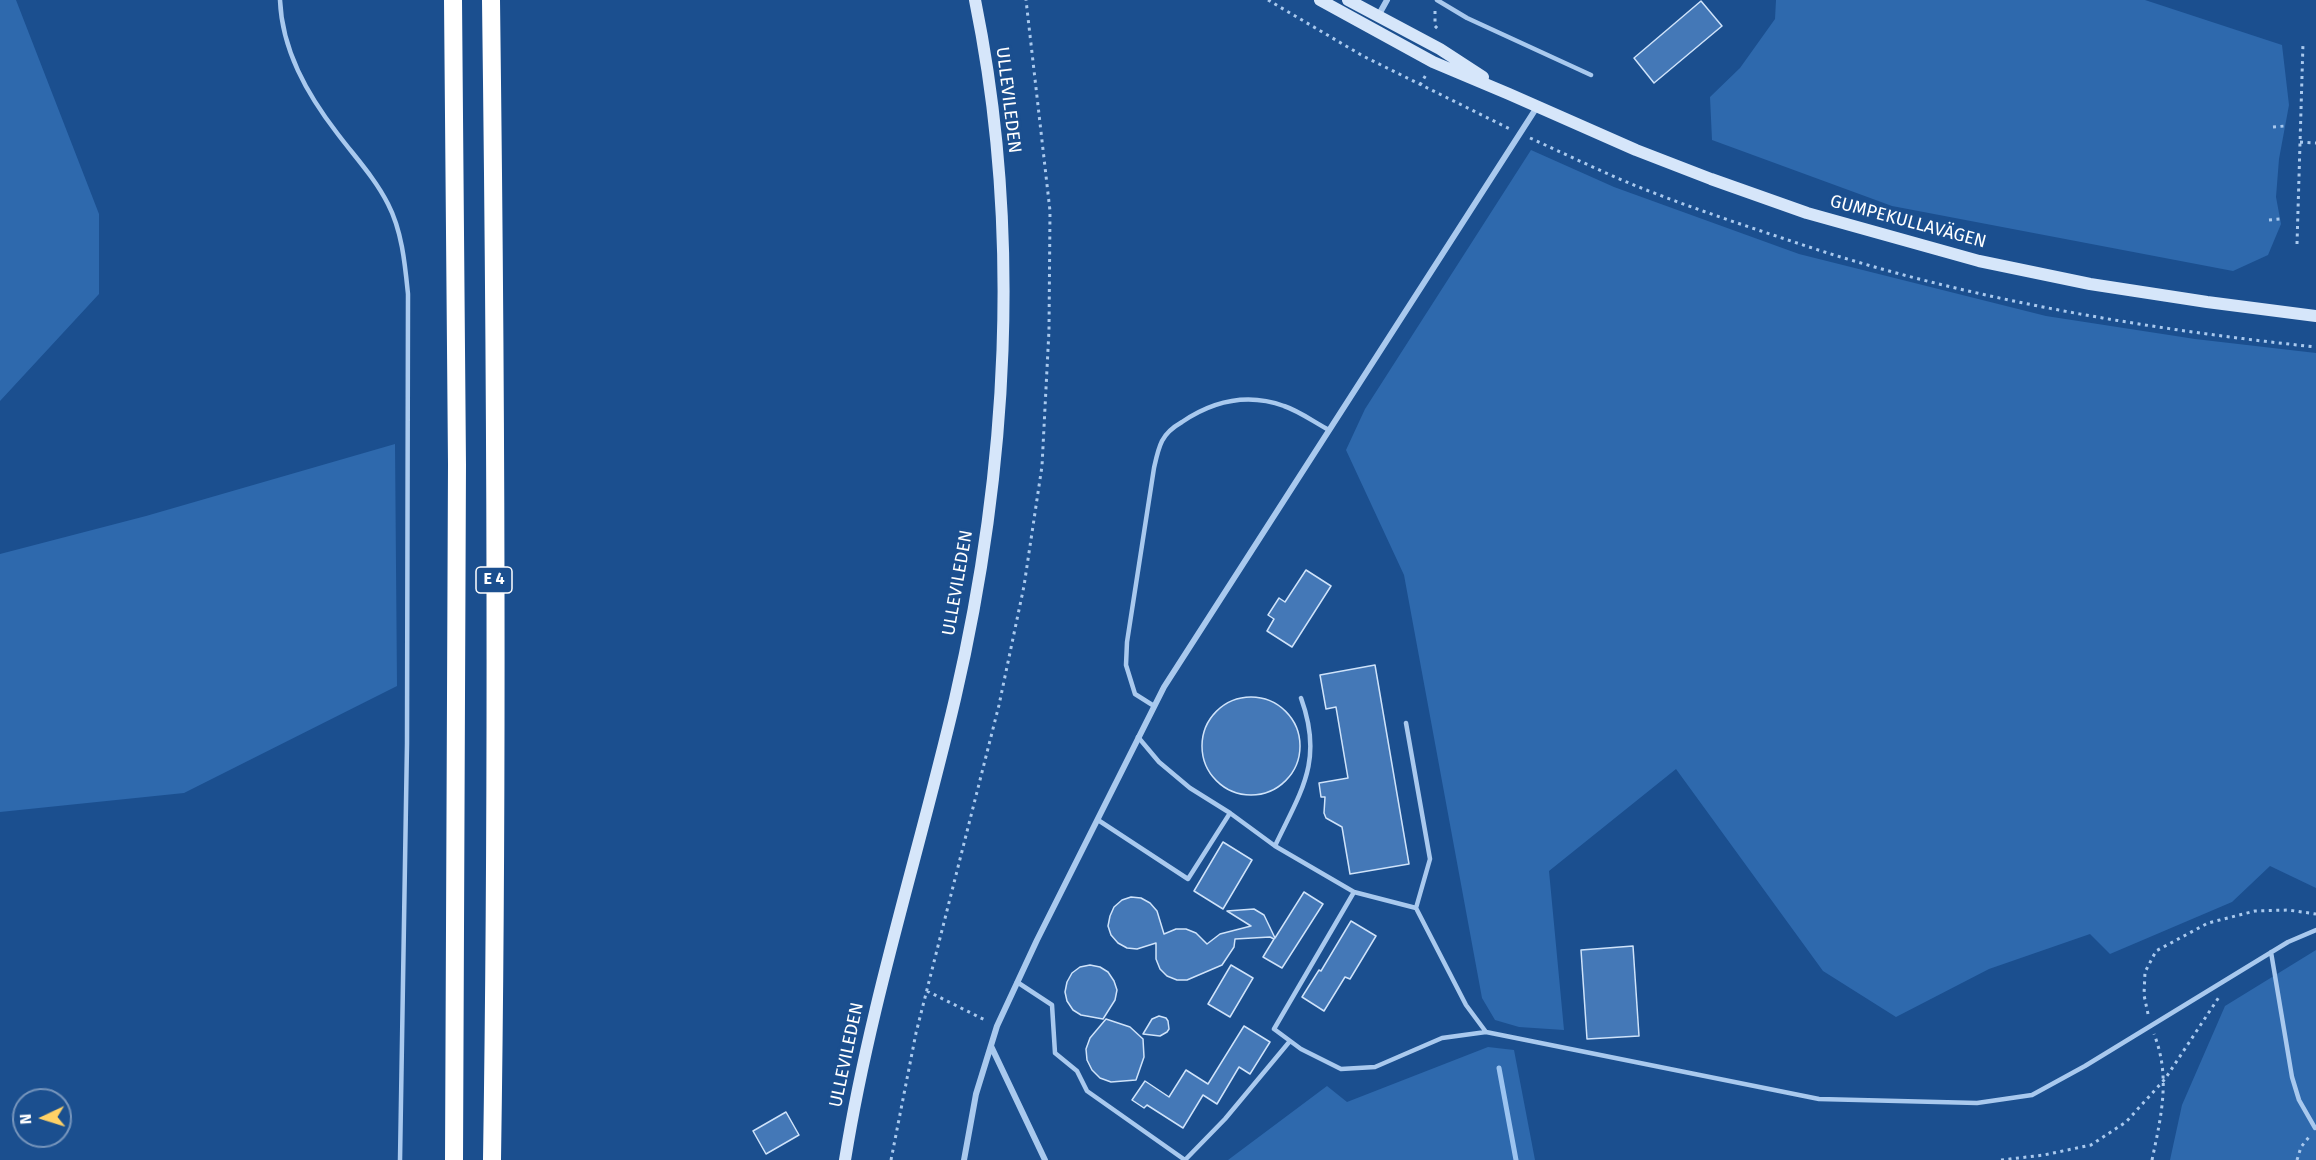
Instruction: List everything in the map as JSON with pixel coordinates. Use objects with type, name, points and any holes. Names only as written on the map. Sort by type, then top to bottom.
[{"type":"highway","name":"E 4","points":[[453,0],[457,464],[454,1160]]},
{"type":"highway","name":"E 4","points":[[491,0],[494,438],[492,1160]]},
{"type":"street","name":"ULLEVILEDEN","points":[[845,1160],[870,1028],[955,699],[978,583],[995,464],[1004,324],[1003,215],[994,111],[975,0]]},
{"type":"street","name":"GUMPEKULLAVÄGEN","points":[[1320,0],[1433,62],[1636,150],[1807,213],[1979,261],[2090,284],[2207,303],[2316,316]]},
{"type":"street","name":"GUMPEKULLAVÄGEN","points":[[1348,0],[1440,49],[1509,93]]},
{"type":"street","points":[[1371,29],[1387,0]]},
{"type":"street","points":[[964,1160],[976,1094],[997,1026],[1154,706],[1189,646],[1538,107]]},
{"type":"street","points":[[991,1045],[1046,1160]]},
{"type":"lane","points":[[280,0],[280,12],[290,52],[304,87],[376,183],[390,206],[404,259],[408,294],[407,744],[400,1160]]},
{"type":"lane","points":[[1437,0],[1467,18],[1591,75]]},
{"type":"lane","points":[[1154,706],[1135,694],[1126,665],[1127,642],[1154,468],[1162,440],[1173,427],[1200,410],[1227,401],[1244,399],[1263,400],[1286,406],[1329,430]]},
{"type":"lane","points":[[1275,846],[1306,779],[1312,745],[1309,718],[1301,698]]},
{"type":"lane","points":[[1406,723],[1430,859],[1416,908],[1466,1005],[1486,1032]]},
{"type":"lane","points":[[1138,737],[1159,762],[1190,788],[1230,813],[1275,846],[1354,892],[1416,908]]},
{"type":"lane","points":[[1098,820],[1188,879],[1230,813]]},
{"type":"lane","points":[[1354,892],[1274,1029],[1301,1049],[1341,1069],[1375,1066],[1442,1038],[1486,1032],[1819,1099],[1977,1103],[2032,1095],[2085,1066],[2271,952],[2316,930]]},
{"type":"lane","points":[[2271,952],[2292,1077],[2299,1100],[2315,1128]]},
{"type":"lane","points":[[1017,982],[1052,1005],[1055,1053],[1077,1071],[1087,1091],[1185,1160],[1226,1119],[1290,1041]]},
{"type":"path","points":[[891,1160],[914,1044],[999,705],[1024,586],[1042,466],[1049,330],[1050,211],[1026,0]]},
{"type":"path","points":[[2297,244],[2303,43]]},
{"type":"path","points":[[2273,127],[2285,126]]},
{"type":"path","points":[[2300,142],[2316,143]]},
{"type":"path","points":[[2269,220],[2280,219]]},
{"type":"path","points":[[2001,1160],[2044,1155],[2091,1145],[2126,1122],[2164,1079],[2233,975]]},
{"type":"path","points":[[927,991],[997,1026]]},
{"type":"path","points":[[2297,1160],[2301,1147],[2315,1128]]},
{"type":"shaded area","points":[[0,0],[16,0],[99,214],[99,294],[0,401]]},
{"type":"shaded area","points":[[1776,0],[2145,0],[2282,45],[2289,105],[2279,159],[2276,197],[2281,224],[2268,255],[2233,271],[1892,206],[1712,140],[1710,97],[1740,68],[1775,19]]},
{"type":"shaded area","points":[[1531,150],[1614,187],[1799,254],[2046,316],[2195,339],[2316,353],[2316,888],[2270,866],[2232,902],[2110,954],[2090,934],[1989,969],[1896,1017],[1823,971],[1676,769],[1549,871],[1564,1030],[1519,1027],[1495,1020],[1482,998],[1404,575],[1346,450],[1365,409]]},
{"type":"shaded area","points":[[395,444],[397,686],[184,793],[0,812],[0,554],[146,516]]},
{"type":"shaded area","points":[[2316,950],[2316,1160],[2170,1160],[2182,1105],[2225,1006]]},
{"type":"shaded area","points":[[1488,1047],[1514,1050],[1535,1160],[1228,1160],[1327,1086],[1347,1102]]},
{"type":"building","points":[[1701,1],[1722,26],[1654,83],[1634,58]]},
{"type":"building","points":[[1306,570],[1331,586],[1292,647],[1267,631],[1274,619],[1268,615],[1279,598],[1285,602]]},
{"type":"building","points":[[1375,665],[1409,864],[1350,874],[1342,827],[1326,818],[1325,797],[1321,797],[1319,783],[1348,778],[1336,707],[1326,709],[1320,675]]},
{"type":"building","points":[[1251,697],[1270,701],[1286,711],[1296,727],[1300,746],[1296,765],[1286,781],[1270,791],[1251,795],[1232,791],[1216,781],[1206,765],[1202,746],[1206,727],[1216,711],[1232,701]]},
{"type":"building","points":[[1223,842],[1252,860],[1223,909],[1194,891]]},
{"type":"building","points":[[1304,892],[1323,904],[1282,968],[1263,957],[1274,939],[1270,937],[1235,939],[1234,947],[1222,965],[1187,980],[1177,980],[1167,976],[1160,969],[1156,959],[1156,943],[1137,949],[1127,948],[1111,935],[1108,926],[1114,907],[1122,900],[1131,897],[1141,898],[1150,903],[1157,911],[1164,934],[1176,929],[1186,929],[1196,933],[1207,944],[1220,934],[1251,926],[1227,911],[1254,909],[1264,915],[1275,938]]},
{"type":"building","points":[[1351,921],[1376,936],[1350,979],[1345,977],[1324,1011],[1302,997],[1319,970],[1321,971]]},
{"type":"building","points":[[1633,946],[1639,1036],[1587,1039],[1581,950]]},
{"type":"building","points":[[1090,965],[1108,972],[1117,990],[1115,1000],[1103,1019],[1081,1015],[1073,1010],[1067,1001],[1065,992],[1072,973],[1080,967]]},
{"type":"building","points":[[1231,965],[1253,978],[1230,1017],[1208,1004]]},
{"type":"building","points":[[1159,1016],[1168,1021],[1167,1032],[1160,1036],[1143,1034],[1152,1019]]},
{"type":"building","points":[[1106,1019],[1130,1027],[1143,1039],[1144,1057],[1136,1080],[1111,1082],[1100,1078],[1092,1070],[1087,1060],[1086,1049],[1090,1038]]},
{"type":"building","points":[[1244,1026],[1270,1042],[1250,1074],[1239,1067],[1217,1104],[1203,1095],[1183,1128],[1147,1105],[1144,1108],[1132,1100],[1145,1081],[1169,1097],[1186,1070],[1208,1084]]},
{"type":"building","points":[[786,1112],[799,1135],[766,1154],[753,1131]]},
{"type":"waterway","points":[[1499,1068],[1516,1160]]}]
